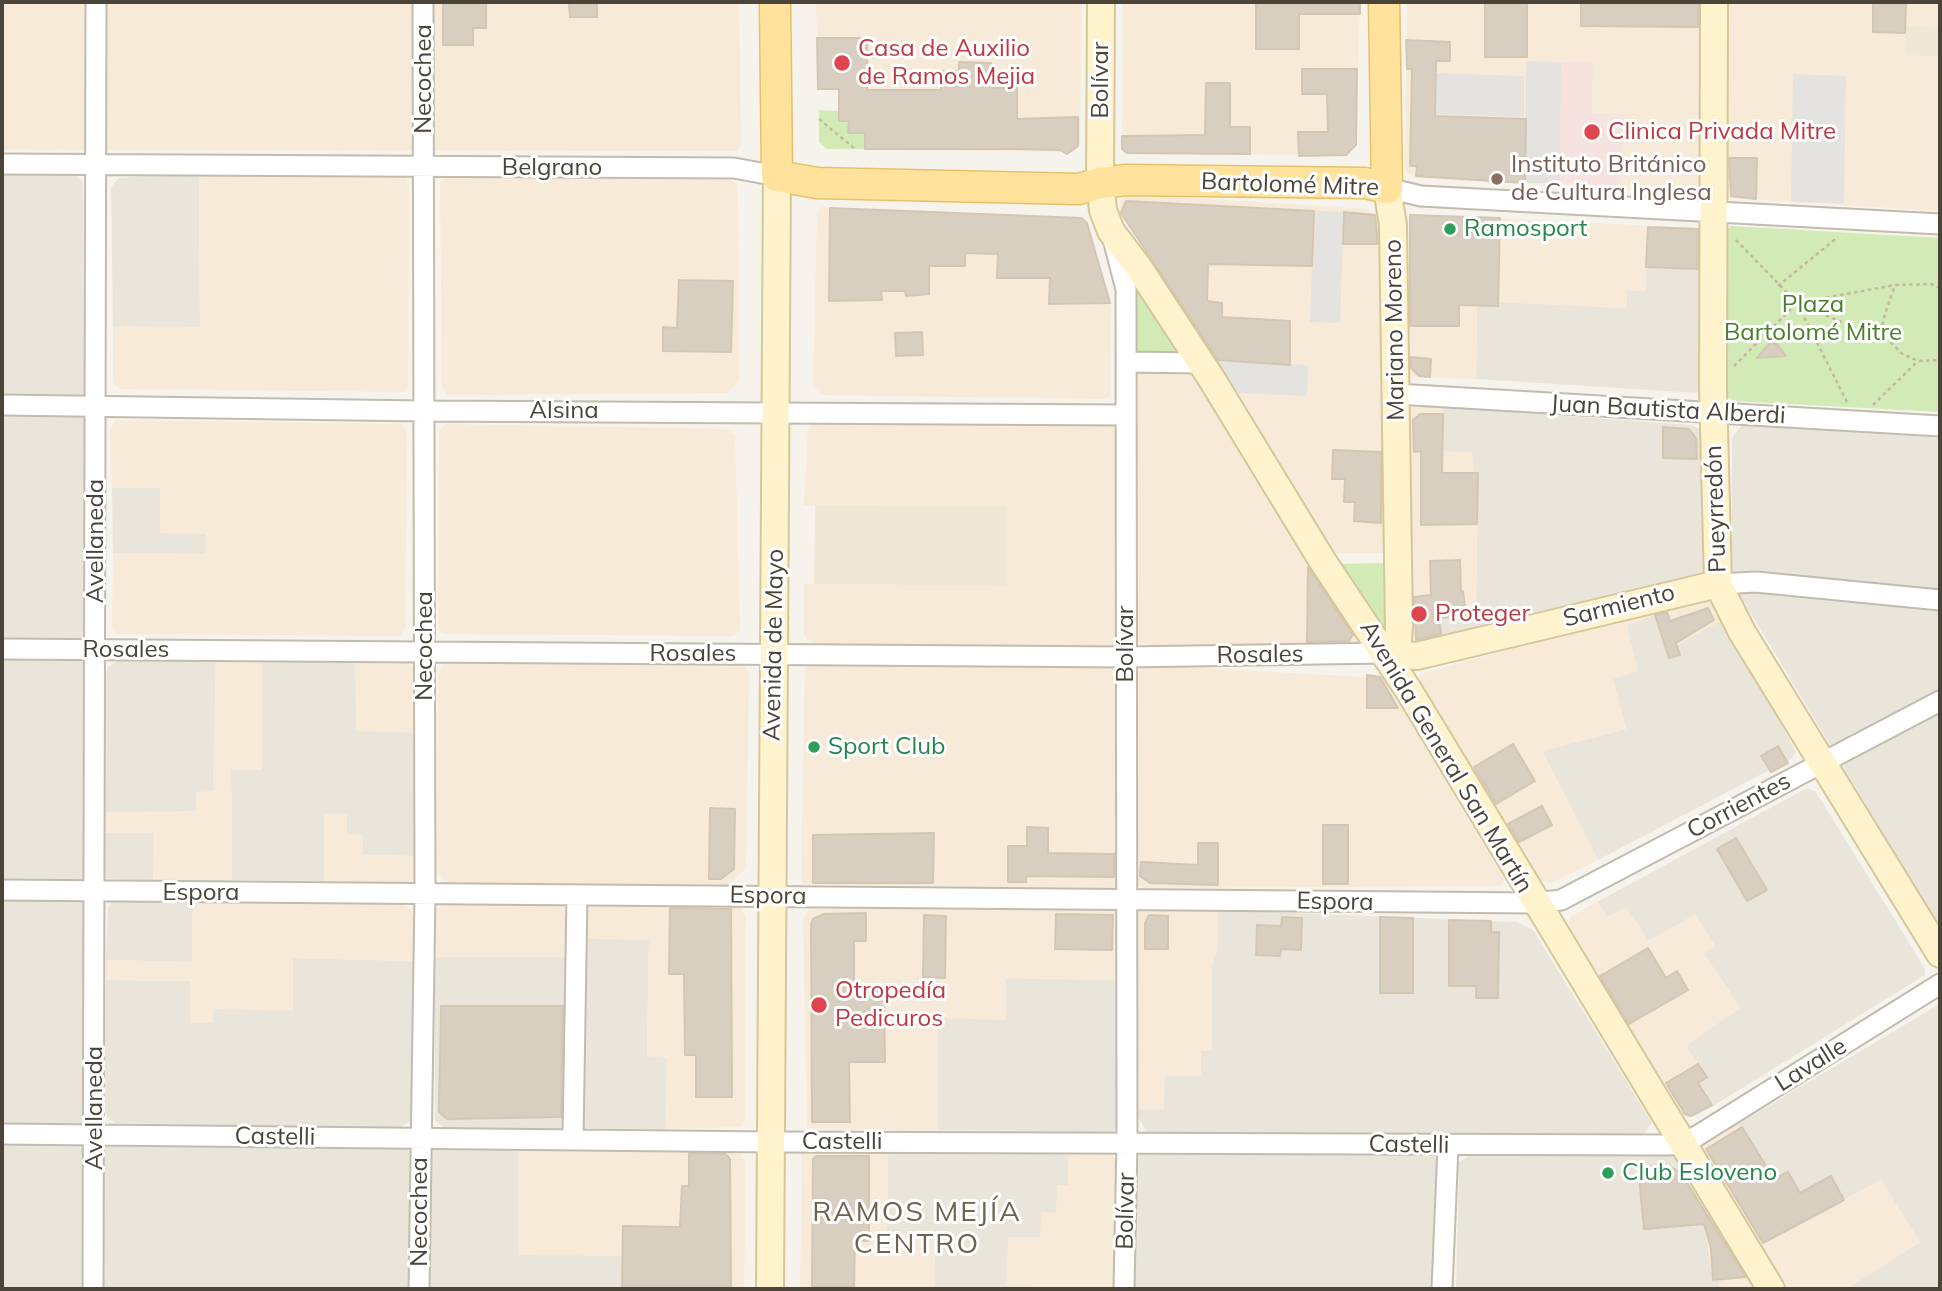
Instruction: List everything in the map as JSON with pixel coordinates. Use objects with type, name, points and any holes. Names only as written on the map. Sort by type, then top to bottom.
[{"type":"main road","name":"Avenida de Mayo","points":[[775,2],[777,176]]},
{"type":"main road","name":"Mariano Moreno","points":[[1384,2],[1387,188]]},
{"type":"main road","name":"Belgrano","points":[[777,176],[817,183],[1079,190],[1100,183]]},
{"type":"main road","name":"Bartolomé Mitre","points":[[1100,183],[1126,180],[1284,181],[1365,183],[1387,188]]},
{"type":"street","name":"Avellaneda","points":[[93,1289],[96,2]]},
{"type":"street","name":"Necochea","points":[[419,1289],[425,894],[424,2]]},
{"type":"street","name":"Bolívar","points":[[1101,2],[1100,183],[1103,210],[1126,289],[1128,1141],[1124,1289]]},
{"type":"street","name":"Pueyrredón","points":[[1714,2],[1714,400],[1718,584],[1742,632],[1940,954]]},
{"type":"street","name":"Belgrano","points":[[2,164],[733,168],[777,176]]},
{"type":"street","name":"Avenida de Mayo","points":[[770,1289],[777,176]]},
{"type":"street","name":"Bartolomé Mitre","points":[[1387,188],[1421,196],[1713,224],[1940,224]]},
{"type":"street","name":"Mariano Moreno","points":[[1385,653],[1398,640],[1399,628],[1393,212],[1387,188]]},
{"type":"street","name":"Avenida General San Martín","points":[[1111,231],[1139,268],[1201,363],[1322,560],[1385,653],[1771,1289]]},
{"type":"street","points":[[1127,362],[1201,363]]},
{"type":"street","name":"Juan Bautista Alberdi","points":[[1396,394],[1714,400],[1856,422],[1940,426]]},
{"type":"street","name":"Alsina","points":[[2,405],[424,411],[1126,415]]},
{"type":"street","name":"Sarmiento","points":[[1385,653],[1417,656],[1718,584],[1756,582],[1940,600]]},
{"type":"street","name":"Rosales","points":[[2,649],[1126,657],[1385,653]]},
{"type":"street","name":"Corrientes","points":[[1535,903],[1561,900],[1940,701]]},
{"type":"street","name":"Espora","points":[[2,890],[1535,903]]},
{"type":"street","points":[[573,1139],[577,895]]},
{"type":"street","name":"Lavalle","points":[[1682,1144],[1940,984]]},
{"type":"street","name":"Castelli","points":[[2,1134],[772,1142],[1128,1141],[1448,1146],[1682,1144]]},
{"type":"street","points":[[1442,1289],[1448,1146]]},
{"type":"path","points":[[820,118],[855,149]]},
{"type":"path","points":[[1713,224],[1735,239],[1797,303],[1881,339],[1918,361],[1940,360]]},
{"type":"path","points":[[1778,286],[1839,236]]},
{"type":"path","points":[[1714,400],[1797,303],[1895,285],[1931,284],[1940,288]]},
{"type":"path","points":[[1881,339],[1882,320],[1895,285]]},
{"type":"path","points":[[1797,303],[1856,422],[1918,361]]},
{"type":"shaded area","points":[[2,2],[739,2],[741,144],[738,151],[2,150]]},
{"type":"shaded area","points":[[816,2],[1082,2],[1080,143],[1074,152],[894,150],[895,92],[866,91],[866,38],[817,38]]},
{"type":"shaded area","points":[[1123,2],[1360,2],[1356,144],[1345,155],[1127,153],[1122,146]]},
{"type":"shaded area","points":[[1407,2],[1700,2],[1700,190],[1694,193],[1414,178],[1405,170]]},
{"type":"shaded area","points":[[1728,2],[1940,2],[1940,211],[1726,198]]},
{"type":"shaded area","points":[[1905,26],[1940,28],[1940,56],[1905,55]]},
{"type":"shaded area","points":[[1526,61],[1561,62],[1560,183],[1525,183]]},
{"type":"shaded area","name":"Clinica Privada Mitre","points":[[1561,62],[1593,62],[1592,113],[1624,114],[1620,188],[1560,183]]},
{"type":"shaded area","points":[[1436,73],[1524,76],[1524,117],[1434,114]]},
{"type":"shaded area","points":[[1793,74],[1846,76],[1844,203],[1791,202]]},
{"type":"shaded area","points":[[199,172],[200,328],[113,326],[111,187],[119,178]]},
{"type":"shaded area","points":[[199,172],[403,175],[409,182],[408,388],[404,392],[120,389],[113,383],[113,326],[200,327]]},
{"type":"shaded area","points":[[2,175],[76,175],[83,182],[88,1142],[402,1145],[414,1156],[412,1289],[2,1289]]},
{"type":"shaded area","points":[[447,177],[731,180],[738,186],[739,381],[727,393],[448,395],[442,387],[440,182]]},
{"type":"shaded area","points":[[1131,194],[1367,209],[1381,220],[1385,553],[1334,553],[1120,213],[1120,201]]},
{"type":"shaded area","points":[[821,207],[1084,217],[1111,309],[1110,396],[1105,399],[822,395],[813,387],[817,212]]},
{"type":"shaded area","points":[[1314,211],[1344,212],[1340,323],[1310,322]]},
{"type":"shaded area","points":[[1410,214],[1697,228],[1703,230],[1700,269],[1646,267],[1646,291],[1627,291],[1627,308],[1498,302],[1498,306],[1477,306],[1476,379],[1411,377],[1408,372]]},
{"type":"shaded area","points":[[1646,267],[1700,269],[1702,388],[1696,393],[1476,379],[1477,306],[1497,306],[1498,302],[1627,308],[1627,291]]},
{"type":"shaded area","points":[[1216,360],[1308,365],[1307,396],[1237,393]]},
{"type":"shaded area","points":[[1135,368],[1200,368],[1365,635],[1363,645],[1357,649],[1152,645],[1141,643],[1135,638]]},
{"type":"shaded area","points":[[1416,404],[1443,407],[1443,451],[1472,452],[1474,473],[1478,473],[1476,604],[1466,616],[1439,619],[1442,641],[1423,644],[1412,638],[1408,631],[1405,414]]},
{"type":"shaded area","points":[[1443,407],[1691,425],[1703,431],[1710,568],[1702,577],[1442,641],[1439,618],[1466,616],[1476,604],[1478,474],[1443,451]]},
{"type":"shaded area","points":[[116,420],[402,424],[407,434],[405,628],[400,636],[116,634],[112,629],[113,553],[205,554],[206,534],[160,533],[160,488],[112,488],[110,429]]},
{"type":"shaded area","points":[[815,421],[1113,423],[1118,427],[1119,640],[1115,646],[818,644],[807,640],[804,634],[804,584],[1006,586],[1007,506],[804,505],[808,429]]},
{"type":"shaded area","points":[[446,424],[727,429],[735,435],[740,630],[733,636],[443,634],[438,630],[439,430]]},
{"type":"shaded area","points":[[1742,425],[1940,438],[1940,927],[1741,597],[1732,569],[1732,438]]},
{"type":"shaded area","points":[[112,488],[160,488],[206,533],[206,554],[113,553]]},
{"type":"shaded area","points":[[815,505],[1007,506],[1007,586],[814,584]]},
{"type":"shaded area","points":[[1701,596],[1716,604],[1725,618],[1667,652],[1655,615],[1627,625],[1638,671],[1613,679],[1626,729],[1542,751],[1598,860],[1551,883],[1540,880],[1417,680],[1421,674]]},
{"type":"shaded area","points":[[1655,615],[1667,651],[1725,618],[1796,752],[1792,758],[1598,860],[1542,751],[1626,729],[1613,679],[1627,625]]},
{"type":"shaded area","points":[[123,657],[216,657],[213,792],[196,812],[103,812],[106,674],[108,667]]},
{"type":"shaded area","points":[[216,657],[262,658],[262,770],[231,770],[232,880],[153,881],[154,833],[103,833],[103,812],[196,811],[196,792],[213,791]]},
{"type":"shaded area","points":[[262,658],[355,660],[418,733],[419,856],[362,855],[324,813],[324,881],[232,880],[231,770],[262,769]]},
{"type":"shaded area","points":[[355,660],[403,660],[415,668],[418,733],[356,731]]},
{"type":"shaded area","points":[[447,660],[738,663],[745,666],[749,673],[746,869],[726,886],[455,884],[444,880],[437,871],[438,674]]},
{"type":"shaded area","points":[[805,663],[1109,664],[1115,668],[1120,674],[1120,878],[1115,887],[1103,889],[804,884],[801,879]]},
{"type":"shaded area","points":[[1145,665],[1383,678],[1505,879],[1500,886],[1144,888],[1135,885],[1136,675]]},
{"type":"shaded area","points":[[1807,788],[1816,792],[1924,967],[1925,975],[1713,1106],[1698,1083],[1698,1064],[1686,1046],[1706,1031],[1730,992],[1704,954],[1715,945],[1695,915],[1648,941],[1626,908],[1608,917],[1597,902]]},
{"type":"shaded area","points":[[324,813],[347,814],[347,834],[363,835],[363,855],[419,856],[418,876],[406,883],[324,881]]},
{"type":"shaded area","points":[[103,833],[155,833],[153,881],[106,878]]},
{"type":"shaded area","points":[[445,901],[567,905],[570,908],[570,957],[434,957],[435,913]]},
{"type":"shaded area","points":[[112,902],[193,902],[192,962],[106,960],[108,908]]},
{"type":"shaded area","points":[[193,902],[400,902],[413,911],[416,917],[415,961],[293,958],[293,1011],[213,1009],[212,1023],[190,1023],[190,981],[106,980],[106,960],[192,962]]},
{"type":"shaded area","points":[[1597,902],[1608,917],[1626,907],[1649,941],[1695,914],[1715,946],[1704,954],[1740,1008],[1686,1046],[1707,1077],[1698,1083],[1713,1106],[1692,1116],[1683,1115],[1568,926],[1570,917]]},
{"type":"shaded area","points":[[588,903],[737,905],[742,908],[746,918],[745,1119],[741,1127],[666,1129],[667,1058],[647,1056],[649,940],[582,938],[585,906]]},
{"type":"shaded area","points":[[1103,906],[1116,910],[1121,920],[1121,980],[1006,978],[1006,1020],[938,1018],[938,1130],[815,1129],[807,1126],[803,919],[809,909]]},
{"type":"shaded area","points":[[1146,907],[1218,910],[1218,948],[1212,965],[1212,1050],[1201,1051],[1201,1076],[1165,1076],[1164,1109],[1134,1110],[1135,918],[1138,910]]},
{"type":"shaded area","points":[[1218,910],[1517,922],[1533,930],[1652,1123],[1644,1134],[1154,1135],[1147,1132],[1134,1110],[1164,1076],[1201,1051],[1212,1050],[1212,965],[1218,948]]},
{"type":"shaded area","points":[[582,938],[649,940],[647,1056],[667,1057],[666,1129],[585,1128],[580,1125]]},
{"type":"shaded area","points":[[434,957],[570,957],[567,1124],[557,1130],[444,1128],[435,1121]]},
{"type":"shaded area","points":[[293,958],[415,961],[413,1110],[409,1122],[399,1128],[116,1123],[109,1119],[103,1109],[106,980],[191,981],[212,1023],[213,1009]]},
{"type":"shaded area","points":[[1006,978],[1121,980],[1118,1127],[1112,1132],[938,1130],[938,1018]]},
{"type":"shaded area","points":[[1938,1005],[1940,1289],[1846,1289],[1920,1242],[1881,1180],[1844,1200],[1800,1193],[1774,1179],[1738,1124]]},
{"type":"shaded area","points":[[1738,1124],[1774,1178],[1788,1172],[1800,1193],[1831,1176],[1845,1200],[1881,1180],[1920,1242],[1846,1289],[1779,1289],[1694,1143]]},
{"type":"shaded area","points":[[444,1144],[518,1146],[583,1255],[622,1256],[622,1289],[424,1289],[427,1154]]},
{"type":"shaded area","points":[[518,1146],[736,1149],[746,1161],[744,1289],[622,1289],[622,1256],[518,1255]]},
{"type":"shaded area","points":[[888,1146],[1069,1150],[1068,1186],[1056,1213],[1040,1237],[1008,1237],[1032,1289],[934,1289],[935,1235],[887,1233]]},
{"type":"shaded area","points":[[888,1146],[887,1233],[935,1235],[934,1289],[800,1289],[802,1150]]},
{"type":"shaded area","points":[[1069,1150],[1112,1153],[1117,1164],[1116,1289],[1032,1289],[1032,1286],[1006,1286],[1008,1237],[1040,1237],[1041,1212],[1056,1213],[1057,1185],[1068,1185]]},
{"type":"shaded area","points":[[1139,1152],[1434,1154],[1439,1159],[1437,1289],[1134,1289],[1134,1159]]},
{"type":"shaded area","points":[[1474,1153],[1678,1156],[1720,1222],[1704,1224],[1713,1280],[1719,1280],[1720,1289],[1456,1289],[1459,1162]]},
{"type":"shaded area","points":[[1720,1222],[1764,1289],[1720,1289],[1719,1280],[1713,1280],[1704,1224]]},
{"type":"green space","points":[[819,110],[839,111],[839,121],[849,121],[848,132],[865,133],[865,149],[826,149],[819,142]]},
{"type":"green space","name":"Plaza Bartolomé Mitre","points":[[1731,226],[1940,238],[1940,412],[1733,401],[1724,393],[1722,235]]},
{"type":"green space","points":[[1135,285],[1185,357],[1135,368]]},
{"type":"green space","points":[[1387,563],[1388,628],[1385,633],[1333,564]]},
{"type":"building","points":[[443,2],[486,2],[486,28],[473,28],[473,45],[443,45]]},
{"type":"building","points":[[569,2],[597,2],[597,17],[570,17]]},
{"type":"building","points":[[1256,2],[1360,2],[1360,14],[1299,14],[1299,49],[1256,49]]},
{"type":"building","points":[[1485,2],[1527,2],[1527,57],[1485,57]]},
{"type":"building","points":[[1581,2],[1698,2],[1698,27],[1581,26]]},
{"type":"building","points":[[1873,2],[1906,2],[1905,33],[1873,32]]},
{"type":"building","points":[[817,38],[867,38],[867,90],[941,90],[941,71],[959,71],[959,62],[991,63],[991,88],[1017,88],[1017,119],[1078,117],[1078,146],[1067,154],[1060,150],[865,149],[865,133],[848,133],[849,121],[839,121],[839,89],[818,89]]},
{"type":"building","points":[[1406,40],[1450,42],[1450,61],[1436,61],[1435,116],[1526,119],[1525,183],[1416,176],[1417,166],[1410,166],[1412,69],[1407,69]]},
{"type":"building","points":[[1302,69],[1357,69],[1356,145],[1346,155],[1299,156],[1298,132],[1328,132],[1327,94],[1302,94]]},
{"type":"building","points":[[1206,83],[1230,83],[1230,127],[1250,127],[1250,154],[1127,153],[1122,149],[1122,136],[1205,135]]},
{"type":"building","points":[[1729,158],[1757,158],[1756,199],[1731,196]]},
{"type":"building","points":[[1126,201],[1314,211],[1312,266],[1208,264],[1207,301],[1222,303],[1222,317],[1290,321],[1290,365],[1218,360],[1121,213]]},
{"type":"building","points":[[830,208],[1081,218],[1087,223],[1110,303],[1049,304],[1050,278],[997,278],[998,254],[965,253],[965,266],[929,266],[929,294],[906,296],[905,291],[881,291],[882,300],[829,301]]},
{"type":"building","points":[[1344,212],[1375,215],[1378,244],[1343,244]]},
{"type":"building","points":[[1410,215],[1500,218],[1498,306],[1459,305],[1459,326],[1410,326]]},
{"type":"building","points":[[1648,227],[1698,229],[1698,269],[1646,267]]},
{"type":"building","points":[[679,280],[733,281],[731,352],[663,351],[663,327],[677,328]]},
{"type":"building","points":[[922,332],[923,355],[896,356],[895,333]]},
{"type":"building","points":[[1771,342],[1778,345],[1786,356],[1757,358]]},
{"type":"building","points":[[1411,357],[1431,359],[1430,377],[1419,376],[1411,368]]},
{"type":"building","points":[[1420,414],[1443,414],[1442,473],[1478,473],[1477,524],[1421,525],[1421,451],[1414,452],[1413,420]]},
{"type":"building","points":[[1663,427],[1689,429],[1696,438],[1697,459],[1663,458]]},
{"type":"building","points":[[1333,450],[1381,452],[1381,523],[1354,521],[1355,502],[1344,502],[1345,479],[1332,479]]},
{"type":"building","points":[[1460,560],[1461,592],[1463,591],[1466,616],[1439,618],[1441,634],[1416,640],[1414,597],[1431,595],[1430,561]]},
{"type":"building","points":[[1308,567],[1353,635],[1349,641],[1307,642]]},
{"type":"building","points":[[1708,608],[1714,620],[1676,643],[1680,655],[1669,658],[1655,615],[1667,612],[1670,621]]},
{"type":"building","points":[[1367,675],[1380,677],[1398,708],[1367,708]]},
{"type":"building","points":[[1513,744],[1535,781],[1496,804],[1474,767]]},
{"type":"building","points":[[1778,746],[1788,763],[1771,772],[1761,756]]},
{"type":"building","points":[[1542,806],[1552,825],[1519,842],[1508,824]]},
{"type":"building","points":[[710,808],[735,809],[734,869],[721,879],[709,879]]},
{"type":"building","points":[[1323,825],[1348,825],[1348,884],[1323,884]]},
{"type":"building","points":[[1027,827],[1048,828],[1048,853],[1114,854],[1114,877],[1026,876],[1026,882],[1008,882],[1008,846],[1027,846]]},
{"type":"building","points":[[934,833],[933,883],[813,883],[813,835]]},
{"type":"building","points":[[1736,838],[1767,890],[1747,901],[1717,849]]},
{"type":"building","points":[[1198,843],[1218,843],[1218,885],[1150,883],[1140,876],[1141,862],[1198,865]]},
{"type":"building","points":[[670,908],[731,909],[732,1097],[696,1097],[696,1055],[685,1055],[684,974],[669,974]]},
{"type":"building","points":[[866,913],[866,941],[854,941],[854,991],[884,991],[885,1062],[849,1062],[850,1122],[812,1122],[811,924],[813,919],[824,914]]},
{"type":"building","points":[[1056,914],[1113,915],[1112,950],[1055,949]]},
{"type":"building","points":[[924,915],[946,916],[945,978],[923,977]]},
{"type":"building","points":[[1149,915],[1168,916],[1168,949],[1145,949],[1145,923]]},
{"type":"building","points":[[1282,917],[1302,918],[1301,950],[1281,949],[1280,956],[1256,955],[1257,925],[1281,926]]},
{"type":"building","points":[[1380,917],[1413,918],[1413,993],[1380,993]]},
{"type":"building","points":[[1449,920],[1491,921],[1491,932],[1499,932],[1498,998],[1476,998],[1476,986],[1449,986]]},
{"type":"building","points":[[1648,948],[1666,978],[1677,971],[1688,990],[1629,1024],[1600,976]]},
{"type":"building","points":[[441,1006],[563,1006],[561,1117],[447,1119],[439,1112]]},
{"type":"building","points":[[1698,1064],[1707,1077],[1698,1083],[1712,1105],[1691,1116],[1685,1114],[1666,1083]]},
{"type":"building","points":[[1742,1127],[1774,1179],[1788,1172],[1800,1193],[1831,1176],[1844,1200],[1763,1243],[1706,1149]]},
{"type":"building","points":[[689,1153],[726,1154],[730,1159],[731,1289],[622,1289],[623,1226],[680,1227],[682,1186],[689,1186]]},
{"type":"building","points":[[816,1156],[869,1156],[869,1241],[855,1240],[854,1287],[812,1287],[813,1159]]},
{"type":"building","points":[[1638,1166],[1670,1167],[1680,1172],[1746,1277],[1713,1280],[1711,1248],[1704,1224],[1644,1229]]},
{"type":"place","name":"Casa de Auxilio de Ramos Mejia","points":[[842,63]]},
{"type":"place","name":"Clinica Privada Mitre","points":[[1592,132]]},
{"type":"place","name":"Instituto Británico de Cultura Inglesa","points":[[1497,179]]},
{"type":"place","name":"Ramosport","points":[[1450,229]]},
{"type":"place","name":"Proteger","points":[[1419,614]]},
{"type":"place","name":"Sport Club","points":[[814,747]]},
{"type":"place","name":"Otropedía Pedicuros","points":[[819,1005]]},
{"type":"place","name":"Club Esloveno","points":[[1608,1173]]},
{"type":"district","name":"RAMOS MEJÍA CENTRO","points":[[917,1229]]}]
